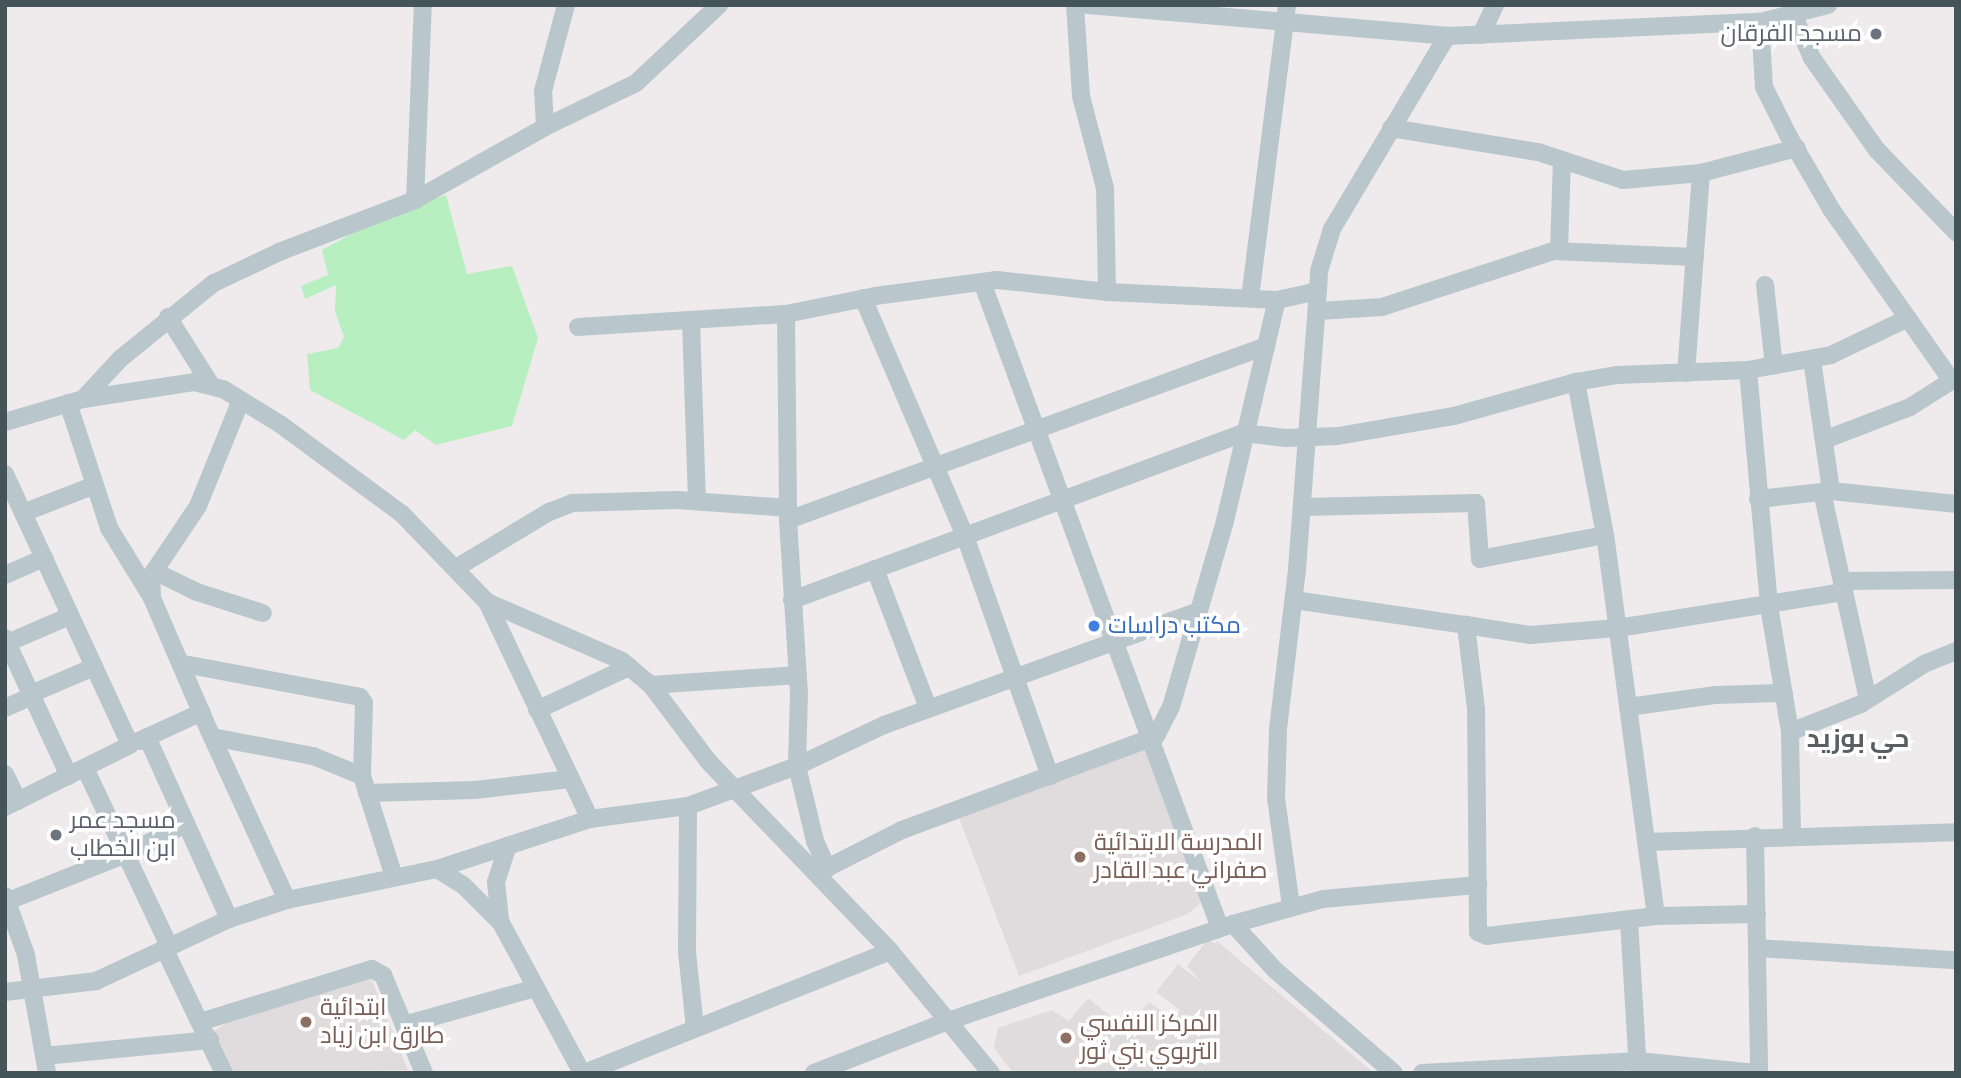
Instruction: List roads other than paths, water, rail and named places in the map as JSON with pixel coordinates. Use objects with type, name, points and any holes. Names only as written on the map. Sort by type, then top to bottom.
[{"type":"street","points":[[415,200],[424,5]]},
{"type":"street","points":[[545,127],[543,91],[566,5]]},
{"type":"street","points":[[76,401],[168,317],[236,270],[415,200],[545,127],[636,83],[719,5]]},
{"type":"street","points":[[1075,5],[1081,96],[1105,188],[1107,292]]},
{"type":"street","points":[[1088,5],[1447,36],[1760,22],[1791,11],[1828,5]]},
{"type":"street","points":[[1250,298],[1287,5]]},
{"type":"street","points":[[1481,35],[1495,5]]},
{"type":"street","points":[[1791,11],[1812,58],[1877,150],[1956,232]]},
{"type":"street","points":[[1760,22],[1764,86],[1797,148],[1831,209],[1906,319],[1954,379],[1910,407],[1824,440]]},
{"type":"street","points":[[1291,906],[1279,838],[1276,760],[1303,506],[1319,311],[1318,291],[1332,229],[1447,36]]},
{"type":"street","points":[[1391,128],[1538,152],[1623,180],[1701,173],[1797,148]]},
{"type":"street","points":[[1559,250],[1562,160]]},
{"type":"street","points":[[1686,373],[1701,173]]},
{"type":"street","points":[[1319,311],[1381,307],[1461,278],[1559,250],[1695,257]]},
{"type":"street","points":[[578,327],[786,314],[863,298],[982,282],[1035,281],[1107,292],[1277,300],[1318,291]]},
{"type":"street","points":[[982,282],[1150,741],[1227,926],[1312,1004],[1394,1073]]},
{"type":"street","points":[[1765,285],[1774,366]]},
{"type":"street","points":[[863,298],[965,536],[1050,776]]},
{"type":"street","points":[[823,873],[902,830],[1150,741],[1171,707],[1225,521],[1277,300]]},
{"type":"street","points":[[786,314],[788,514],[798,675],[797,766],[823,873]]},
{"type":"street","points":[[168,317],[211,385]]},
{"type":"street","points":[[792,600],[1244,433],[1309,437],[1454,416],[1576,382],[1617,375],[1748,370],[1812,360],[1862,343],[1906,319]]},
{"type":"street","points":[[691,321],[697,501]]},
{"type":"street","points":[[456,568],[549,512],[572,503],[697,501],[788,514],[935,467],[1266,346]]},
{"type":"street","points":[[1812,360],[1824,440],[1827,492],[1843,587],[1868,699]]},
{"type":"street","points":[[1748,370],[1769,606],[1790,732],[1791,834]]},
{"type":"street","points":[[5,422],[76,401],[194,382],[211,385],[241,400],[402,514],[486,601],[590,819]]},
{"type":"street","points":[[1576,382],[1605,535],[1656,916]]},
{"type":"street","points":[[152,598],[154,571],[198,506],[241,400]]},
{"type":"street","points":[[76,401],[95,485],[120,549],[152,598],[184,664],[212,737],[287,900]]},
{"type":"street","points":[[5,474],[130,745]]},
{"type":"street","points":[[23,513],[95,485]]},
{"type":"street","points":[[1758,499],[1827,492],[1956,504]]},
{"type":"street","points":[[1303,506],[1476,503],[1480,559],[1605,535]]},
{"type":"street","points":[[5,575],[44,558]]},
{"type":"street","points":[[875,569],[928,708]]},
{"type":"street","points":[[154,571],[197,592],[262,613]]},
{"type":"street","points":[[1294,600],[1530,635],[1618,628],[1769,606],[1843,587],[1956,580]]},
{"type":"street","points":[[486,601],[629,667],[651,685],[708,761],[823,873],[990,1073]]},
{"type":"street","points":[[5,992],[96,981],[229,919],[287,900],[438,869],[590,819],[688,806],[797,766],[928,708],[1199,611]]},
{"type":"street","points":[[70,616],[6,640],[32,695],[126,854],[224,1073]]},
{"type":"street","points":[[1466,625],[1476,709],[1476,926],[1483,936],[1656,916],[1757,914]]},
{"type":"street","points":[[1790,732],[1868,699],[1924,664],[1956,651]]},
{"type":"street","points":[[184,664],[359,697],[364,703],[365,785],[394,877]]},
{"type":"street","points":[[5,708],[94,667]]},
{"type":"street","points":[[537,710],[629,667]]},
{"type":"street","points":[[651,685],[798,675]]},
{"type":"street","points":[[1628,707],[1716,695],[1784,694]]},
{"type":"street","points":[[5,774],[11,804],[202,712]]},
{"type":"street","points":[[148,737],[229,919]]},
{"type":"street","points":[[212,737],[313,756],[365,785],[475,790],[570,779]]},
{"type":"street","points":[[688,806],[687,952],[695,1028]]},
{"type":"street","points":[[186,824],[126,854],[7,899],[33,989],[46,1065],[210,1040]]},
{"type":"street","points":[[1646,842],[1791,834],[1956,832]]},
{"type":"street","points":[[1422,1073],[1638,1067],[1757,1073],[1755,836]]},
{"type":"street","points":[[501,923],[496,882],[508,846]]},
{"type":"street","points":[[438,869],[463,886],[501,923],[583,1073],[890,951]]},
{"type":"street","points":[[814,1073],[948,1021],[1291,906],[1323,899],[1478,885]]},
{"type":"street","points":[[1629,920],[1638,1067]]},
{"type":"street","points":[[1757,948],[1956,960]]},
{"type":"street","points":[[203,1021],[372,969],[383,975],[424,1073]]},
{"type":"street","points":[[404,1026],[536,988]]},
{"type":"place","name":"مسجد الفرقان","points":[[1876,34]]},
{"type":"place","name":"مكتب دراسات","points":[[1094,626]]},
{"type":"place","name":"مسجد عمر ابن الخطاب","points":[[56,835]]},
{"type":"place","name":"المدرسة الابتدائية صفراني عبد القادر","points":[[1080,857]]},
{"type":"place","name":"ابتدائية طارق ابن زياد","points":[[306,1022]]},
{"type":"place","name":"المركز النفسي التربوي بني ثور","points":[[1066,1038]]},
{"type":"district","name":"حي بوزيد","points":[[1858,739]]}]
